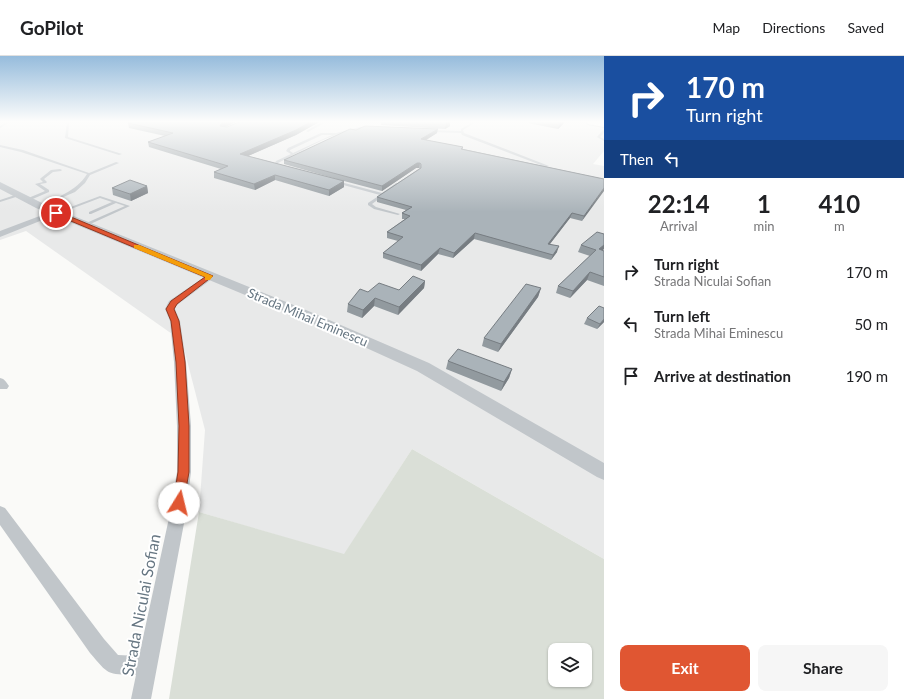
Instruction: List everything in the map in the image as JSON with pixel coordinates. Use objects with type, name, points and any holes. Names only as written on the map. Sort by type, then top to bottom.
[{"type":"street","name":"Strada Mihai Eminescu","points":[[0,185],[56,213],[87,219],[210,276],[301,313],[423,367],[604,472]]},
{"type":"street","points":[[0,234],[56,213]]},
{"type":"street","name":"Strada Niculai Sofian","points":[[141,699],[177,518],[184,472],[184,426],[180,362],[175,321],[170,309],[174,303],[210,276]]},
{"type":"street","points":[[0,513],[97,646],[113,665],[147,666]]},
{"type":"lane","points":[[25,152],[89,174]]},
{"type":"lane","points":[[114,152],[120,154]]},
{"type":"lane","points":[[287,168],[276,166],[276,164],[297,152]]},
{"type":"lane","points":[[510,152],[547,166]]},
{"type":"lane","points":[[0,201],[28,200],[74,192],[84,182],[89,174],[117,163]]},
{"type":"lane","points":[[28,200],[48,191],[37,184],[45,182],[42,179],[46,174],[60,170]]},
{"type":"lane","points":[[330,180],[382,194]]},
{"type":"lane","points":[[398,214],[370,206],[369,204],[400,182]]},
{"type":"lane","points":[[70,208],[100,197],[128,206],[87,219]]},
{"type":"lane","points":[[87,219],[116,202]]},
{"type":"shaded area","points":[[0,152],[603,152],[593,164],[604,166],[604,559],[412,449],[344,555],[199,512],[205,430],[182,341],[26,231],[0,240]]},
{"type":"shaded area","points":[[412,449],[604,559],[604,699],[169,699],[199,512],[344,554]]},
{"type":"building","points":[[181,152],[245,152],[240,154],[344,181],[329,190],[275,175],[254,184],[214,172],[228,166]]},
{"type":"building","points":[[301,152],[475,152],[604,179],[604,188],[584,216],[572,213],[548,244],[559,246],[553,255],[475,233],[454,253],[440,248],[421,265],[383,253],[403,237],[387,232],[410,216],[402,213],[412,207],[377,197],[421,168],[420,163],[417,163],[382,186],[284,160]]},
{"type":"building","points":[[130,180],[147,186],[130,194],[112,188]]},
{"type":"building","points":[[597,232],[604,234],[604,245],[599,249],[604,251],[604,277],[590,272],[573,291],[558,286],[596,250],[581,245]]},
{"type":"building","points":[[413,276],[425,281],[399,307],[375,298],[363,310],[348,304],[360,289],[368,292],[379,283],[399,290]]},
{"type":"building","points":[[526,284],[541,288],[501,344],[484,338]]},
{"type":"building","points":[[599,306],[604,308],[604,319],[600,324],[587,318]]},
{"type":"building","points":[[458,349],[512,369],[504,382],[448,361]]},
{"type":"slow traffic","points":[[136,246],[210,276],[207,278]]},
{"type":"route","points":[[56,213],[210,276],[174,303],[170,309],[175,321],[175,332],[180,362],[184,426],[184,472],[179,503]]}]
